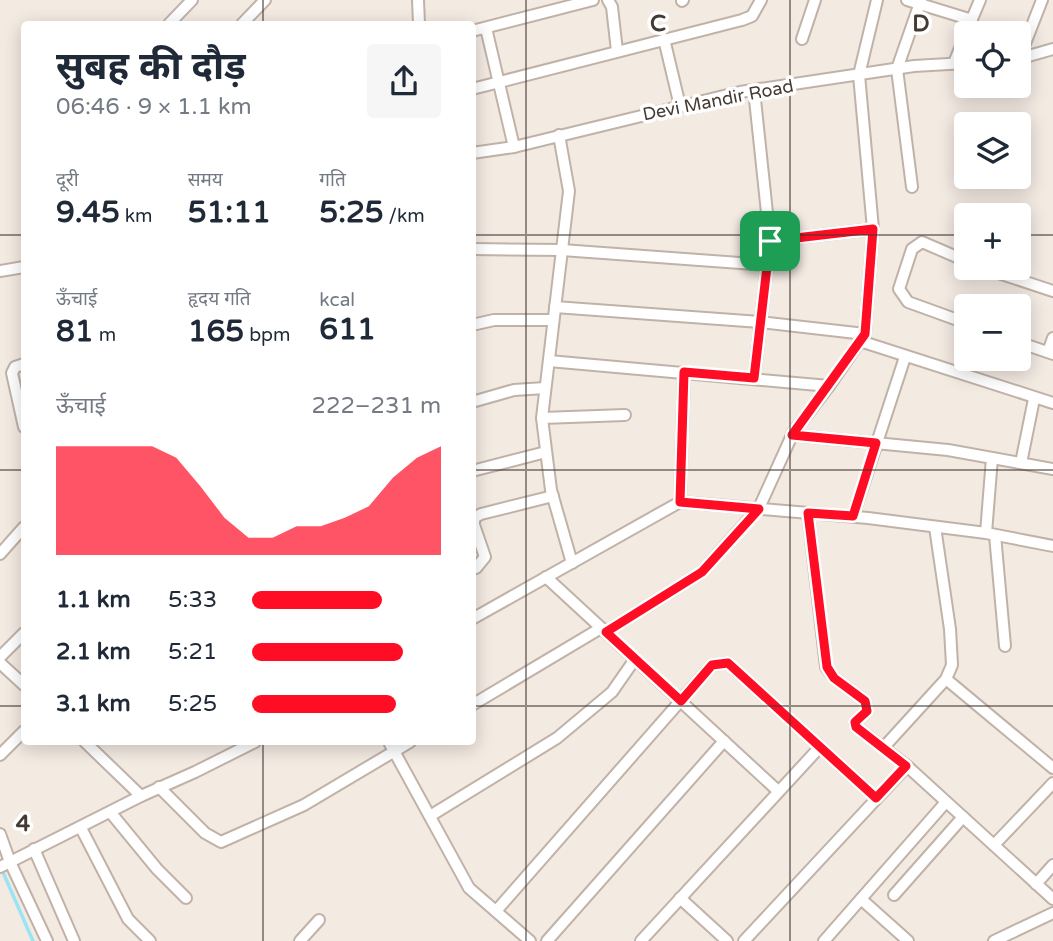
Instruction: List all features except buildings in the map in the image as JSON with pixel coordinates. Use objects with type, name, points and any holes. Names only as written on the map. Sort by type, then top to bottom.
[{"type":"street","points":[[172,21],[192,0]]},
{"type":"street","points":[[245,21],[265,0]]},
{"type":"street","points":[[418,0],[419,21]]},
{"type":"street","points":[[476,30],[593,0]]},
{"type":"street","points":[[608,0],[612,7],[617,51]]},
{"type":"street","points":[[476,88],[742,20],[752,16],[761,0]]},
{"type":"street","points":[[802,38],[815,0]]},
{"type":"street","points":[[476,703],[702,572],[759,509],[792,435],[862,338],[873,229],[859,75],[877,0]]},
{"type":"street","points":[[907,0],[972,20],[980,0]]},
{"type":"street","points":[[1031,28],[1042,0]]},
{"type":"street","points":[[912,187],[897,69],[920,2]]},
{"type":"street","points":[[486,28],[514,147]]},
{"type":"street","points":[[664,39],[680,106]]},
{"type":"street","points":[[1031,56],[1053,50]]},
{"type":"street","name":"Devi Mandir Road","points":[[476,152],[514,147],[754,90],[954,64]]},
{"type":"street","points":[[754,90],[770,241],[754,378]]},
{"type":"street","points":[[559,135],[569,191],[542,418],[553,496],[572,563]]},
{"type":"street","points":[[770,241],[873,229]]},
{"type":"street","points":[[954,256],[922,242],[917,245],[912,250],[899,289],[908,302],[954,319]]},
{"type":"street","points":[[476,249],[562,250],[767,265]]},
{"type":"street","points":[[0,271],[21,268]]},
{"type":"street","points":[[1020,280],[1053,291]]},
{"type":"street","points":[[555,307],[760,322],[862,338],[905,357],[1053,403]]},
{"type":"street","points":[[476,324],[494,320],[553,320]]},
{"type":"street","points":[[1031,346],[1050,353],[1053,338]]},
{"type":"street","points":[[853,516],[905,357]]},
{"type":"street","points":[[549,361],[829,386]]},
{"type":"street","points":[[21,365],[15,367],[12,379],[21,415]]},
{"type":"street","points":[[680,502],[684,372]]},
{"type":"street","points":[[476,401],[514,390],[545,388]]},
{"type":"street","points":[[1021,463],[1034,399]]},
{"type":"street","points":[[542,418],[625,415]]},
{"type":"street","points":[[792,435],[947,450],[1053,469]]},
{"type":"street","points":[[476,470],[546,452]]},
{"type":"street","points":[[992,458],[990,534],[1005,646]]},
{"type":"street","points":[[476,517],[553,496]]},
{"type":"street","points":[[476,617],[680,502],[853,516],[990,534],[1053,546]]},
{"type":"street","points":[[808,513],[827,667],[834,678],[865,701],[867,711],[855,725],[906,766],[1053,899]]},
{"type":"street","points":[[884,747],[946,679],[951,665],[950,629],[935,527]]},
{"type":"street","points":[[0,554],[21,530]]},
{"type":"street","points":[[476,531],[485,557],[476,566]]},
{"type":"street","points":[[546,577],[778,791]]},
{"type":"street","points":[[0,657],[21,636]]},
{"type":"street","points":[[430,816],[558,738],[612,692],[635,659]]},
{"type":"street","points":[[0,663],[21,682]]},
{"type":"street","points":[[496,911],[712,665],[728,663],[876,798]]},
{"type":"street","points":[[946,679],[1053,768]]},
{"type":"street","points":[[0,755],[21,734]]},
{"type":"street","points":[[547,941],[724,741]]},
{"type":"street","points":[[88,745],[141,796]]},
{"type":"street","points":[[5,865],[249,745]]},
{"type":"street","points":[[159,787],[205,833],[221,842],[304,806],[392,747],[469,888],[530,941]]},
{"type":"street","points":[[640,941],[819,748]]},
{"type":"street","points":[[744,941],[906,766]]},
{"type":"street","points":[[994,845],[1053,783]]},
{"type":"street","points":[[827,940],[946,802]]},
{"type":"street","points":[[111,813],[157,869],[186,898]]},
{"type":"street","points":[[894,895],[963,817]]},
{"type":"street","points":[[81,828],[128,919],[150,941]]},
{"type":"street","points":[[0,834],[5,865],[47,941]]},
{"type":"street","points":[[34,849],[74,941]]},
{"type":"street","points":[[1036,884],[1053,865]]},
{"type":"street","points":[[680,898],[727,941]]},
{"type":"street","points":[[861,899],[908,941]]},
{"type":"street","points":[[994,941],[1048,916],[1053,928]]},
{"type":"street","points":[[300,941],[319,920]]},
{"type":"waterway","points":[[2,870],[33,941]]},
{"type":"route","points":[[873,229],[865,334],[792,435],[876,443],[853,516],[808,513],[829,674],[868,706],[867,711],[855,722],[856,727],[906,766],[876,798],[728,663],[712,665],[681,701],[606,632],[702,572],[759,509],[680,502],[684,372],[754,378],[770,241],[873,229]]}]
